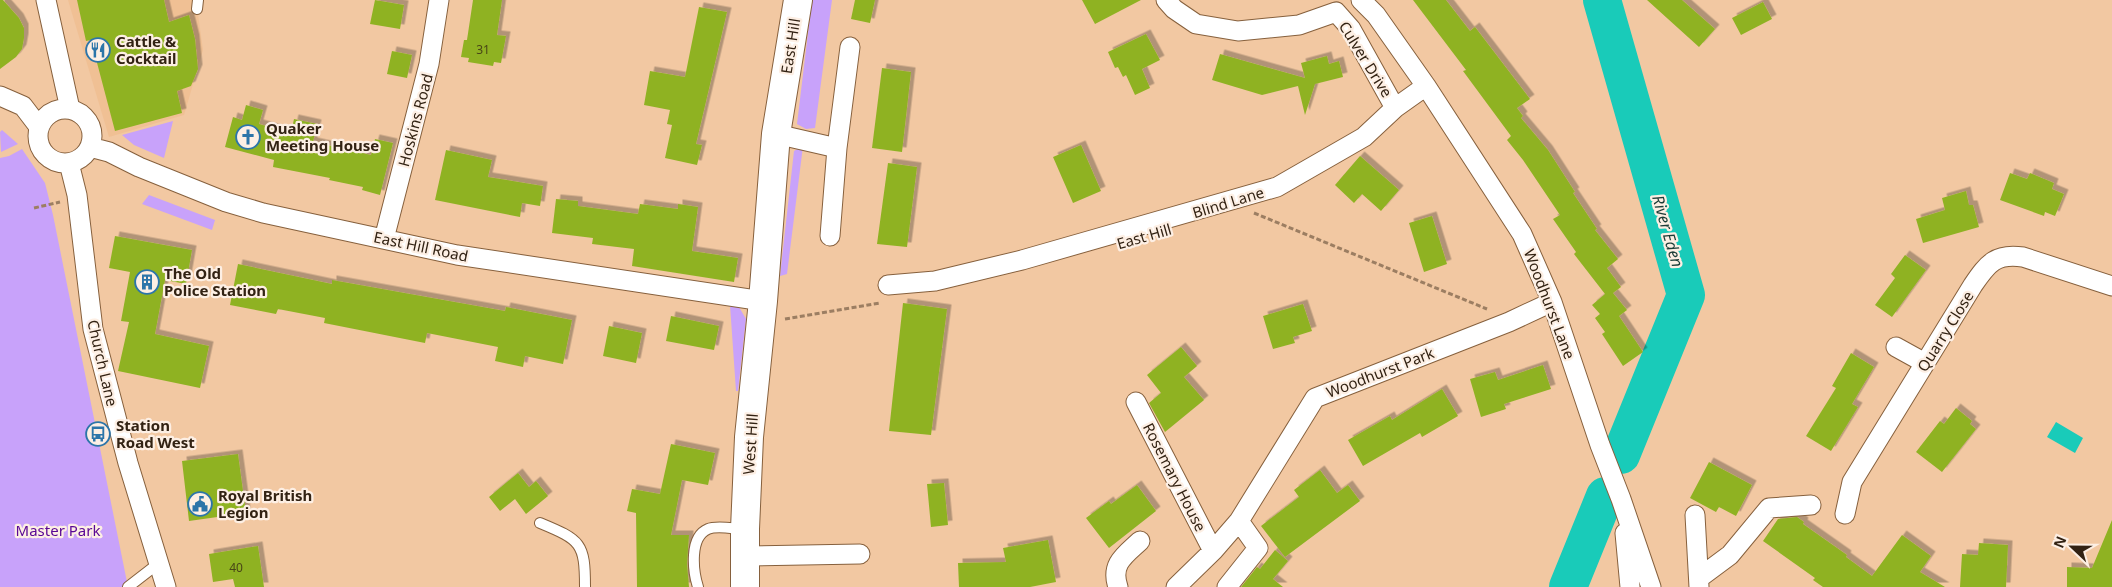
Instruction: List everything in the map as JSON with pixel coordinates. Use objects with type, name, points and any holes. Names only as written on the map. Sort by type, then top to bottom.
[{"type":"main road","name":"East Hill","points":[[762,312],[776,134],[798,0]]},
{"type":"main road","name":"West Hill","points":[[745,587],[745,529],[749,437],[762,312]]},
{"type":"street","points":[[46,0],[70,110]]},
{"type":"street","name":"Hoskins Road","points":[[384,239],[429,64],[439,0]]},
{"type":"street","name":"Culver Drive","points":[[1166,0],[1174,10],[1196,24],[1238,31],[1299,25],[1336,12],[1351,29],[1395,108]]},
{"type":"street","points":[[1321,0],[1336,12]]},
{"type":"street","name":"Woodhurst Lane","points":[[1361,0],[1376,15],[1426,86],[1522,234],[1552,302],[1600,445],[1622,499],[1651,587]]},
{"type":"street","points":[[830,236],[837,148],[850,47]]},
{"type":"street","name":"Blind Lane","points":[[888,293],[1022,260],[1277,187],[1364,137],[1395,108],[1426,86]]},
{"type":"street","points":[[0,96],[23,106],[39,127]]},
{"type":"street","points":[[62,109],[77,112],[88,123],[91,131],[90,147],[78,160],[69,163],[59,163],[50,160],[43,154],[37,136],[39,127],[48,114],[62,109]]},
{"type":"street","points":[[776,134],[837,148]]},
{"type":"street","name":"East Hill Road","points":[[90,147],[109,152],[140,167],[226,202],[263,213],[457,255],[762,312]]},
{"type":"street","name":"Church Lane","points":[[69,163],[77,195],[93,329],[128,463],[166,587]]},
{"type":"street","name":"Quarry Close","points":[[1845,514],[1852,482],[1973,284],[1992,261],[2008,255],[2023,257],[2112,286]]},
{"type":"street","name":"Woodhurst Park","points":[[1176,587],[1213,551],[1239,520],[1315,398],[1509,322],[1552,302]]},
{"type":"street","points":[[1896,347],[1925,363]]},
{"type":"street","name":"Rosemary House","points":[[1136,402],[1213,551]]},
{"type":"street","points":[[1622,499],[1630,587]]},
{"type":"street","points":[[1699,583],[1730,555],[1769,508],[1811,505]]},
{"type":"street","points":[[1695,515],[1699,583]]},
{"type":"street","points":[[1227,587],[1258,548],[1239,520]]},
{"type":"street","points":[[1118,587],[1114,576],[1119,561],[1140,541]]},
{"type":"street","points":[[745,556],[860,554]]},
{"type":"lane","points":[[540,523],[570,538],[579,545],[585,560],[585,587]]},
{"type":"lane","points":[[698,587],[695,544],[700,534],[709,528],[745,529]]},
{"type":"lane","points":[[128,587],[159,563]]},
{"type":"path","points":[[34,208],[49,206],[77,195]]},
{"type":"path","points":[[1245,210],[1488,310],[1509,322]]},
{"type":"path","points":[[762,312],[888,293]]},
{"type":"shaded area","points":[[68,0],[196,0],[203,50],[184,115],[109,137]]},
{"type":"green space","points":[[812,0],[832,0],[815,128],[806,129],[797,124]]},
{"type":"green space","points":[[173,121],[164,158],[134,145],[122,135]]},
{"type":"green space","points":[[2,130],[18,144],[1,152],[0,132]]},
{"type":"green space","points":[[803,146],[787,274],[780,276],[794,151]]},
{"type":"green space","name":"Master Park","points":[[22,149],[45,183],[53,215],[128,587],[0,587],[0,158],[9,156]]},
{"type":"green space","points":[[149,195],[215,220],[212,230],[142,204]]},
{"type":"green space","points":[[730,305],[739,307],[746,319],[738,391],[736,391]]},
{"type":"water","points":[[2056,422],[2083,438],[2075,453],[2047,437]]},
{"type":"building","points":[[0,0],[3,0],[19,18],[24,28],[24,38],[22,49],[16,57],[0,69]]},
{"type":"building","points":[[77,0],[164,0],[169,22],[189,15],[195,39],[198,69],[191,86],[177,91],[182,113],[115,131],[91,40],[86,41]]},
{"type":"building","points":[[375,0],[404,5],[400,29],[370,24]]},
{"type":"building","points":[[473,0],[502,0],[497,35],[506,36],[501,63],[494,62],[493,66],[468,62],[469,58],[461,57],[464,40],[467,40]]},
{"type":"building","points":[[855,0],[875,0],[870,23],[851,19]]},
{"type":"building","points":[[1082,0],[1141,0],[1095,24]]},
{"type":"building","points":[[1413,0],[1446,0],[1470,31],[1475,27],[1530,99],[1517,108],[1523,116],[1521,118],[1548,150],[1597,229],[1595,230],[1618,259],[1607,268],[1621,287],[1613,293],[1627,310],[1619,316],[1643,352],[1623,366],[1602,334],[1605,332],[1595,318],[1600,314],[1592,305],[1605,294],[1574,254],[1576,252],[1553,219],[1560,215],[1523,160],[1507,140],[1511,136],[1463,71],[1466,70]]},
{"type":"building","points":[[1647,0],[1682,0],[1715,29],[1699,47]]},
{"type":"building","points":[[1763,2],[1772,19],[1741,35],[1732,18]]},
{"type":"building","points":[[699,7],[727,12],[696,144],[702,145],[697,165],[665,158],[672,125],[667,124],[670,110],[644,105],[650,71],[685,77]]},
{"type":"building","points":[[1146,34],[1160,60],[1142,69],[1150,88],[1135,95],[1126,75],[1123,77],[1118,67],[1115,68],[1108,52]]},
{"type":"building","points":[[392,51],[412,55],[407,78],[387,74]]},
{"type":"building","points":[[1220,54],[1305,78],[1301,63],[1327,56],[1329,64],[1339,61],[1343,77],[1315,84],[1305,115],[1298,86],[1262,95],[1212,80]]},
{"type":"building","points":[[882,68],[911,72],[902,152],[872,148]]},
{"type":"building","points":[[246,105],[263,110],[259,124],[291,133],[294,119],[317,124],[313,142],[371,155],[375,139],[393,143],[380,195],[362,190],[363,187],[329,180],[330,178],[273,167],[274,160],[225,147],[233,117],[242,120]]},
{"type":"building","points":[[1081,145],[1101,191],[1073,203],[1053,157]]},
{"type":"building","points":[[446,150],[492,160],[488,177],[543,186],[540,206],[522,203],[520,217],[435,200]]},
{"type":"building","points":[[1360,156],[1399,190],[1381,211],[1362,194],[1354,203],[1335,185]]},
{"type":"building","points":[[888,163],[917,167],[907,247],[877,244]]},
{"type":"building","points":[[2010,173],[2027,179],[2030,173],[2054,183],[2052,189],[2064,194],[2055,216],[2045,212],[2044,216],[2000,200]]},
{"type":"building","points":[[1966,191],[1969,205],[1973,205],[1979,227],[1923,243],[1916,219],[1945,210],[1942,198]]},
{"type":"building","points":[[556,199],[578,201],[578,206],[638,214],[640,204],[678,209],[678,204],[698,207],[692,251],[738,258],[734,282],[632,266],[634,249],[592,244],[593,238],[552,233]]},
{"type":"building","points":[[1432,216],[1447,264],[1424,272],[1409,223]]},
{"type":"building","points":[[115,236],[192,250],[186,284],[165,280],[155,334],[209,346],[200,388],[118,371],[129,322],[121,321],[130,272],[109,268]]},
{"type":"building","points":[[1905,255],[1926,270],[1892,317],[1875,305],[1895,278],[1891,274]]},
{"type":"building","points":[[238,264],[332,284],[332,280],[505,311],[506,307],[572,320],[563,364],[525,356],[523,367],[495,361],[498,347],[427,333],[425,343],[324,323],[325,318],[278,309],[276,314],[230,305]]},
{"type":"building","points":[[903,303],[947,309],[931,435],[889,431]]},
{"type":"building","points":[[1303,304],[1312,331],[1293,337],[1295,343],[1273,349],[1263,316]]},
{"type":"building","points":[[671,316],[719,326],[714,350],[666,341]]},
{"type":"building","points":[[609,326],[642,333],[636,363],[603,356]]},
{"type":"building","points":[[1181,347],[1197,366],[1184,377],[1204,400],[1165,432],[1149,403],[1161,393],[1147,375]]},
{"type":"building","points":[[1851,353],[1874,367],[1852,404],[1858,407],[1831,451],[1806,436],[1836,388],[1832,386]]},
{"type":"building","points":[[1543,365],[1551,389],[1504,404],[1506,409],[1481,417],[1470,379],[1495,372],[1498,380]]},
{"type":"building","points":[[1442,389],[1458,416],[1422,437],[1420,433],[1363,466],[1348,440],[1390,416],[1392,420]]},
{"type":"building","points":[[1956,408],[1972,421],[1970,424],[1976,429],[1942,472],[1916,452],[1940,421],[1944,424]]},
{"type":"building","points":[[671,444],[715,453],[708,485],[682,480],[671,535],[689,535],[687,564],[689,587],[637,587],[636,513],[627,511],[632,489],[660,494]]},
{"type":"building","points":[[238,454],[246,513],[189,521],[182,461]]},
{"type":"building","points":[[1709,462],[1752,485],[1736,516],[1719,507],[1716,512],[1690,498]]},
{"type":"building","points":[[1320,470],[1337,493],[1348,485],[1360,501],[1285,557],[1261,526],[1299,497],[1294,490]]},
{"type":"building","points":[[518,473],[529,487],[536,481],[548,496],[526,514],[515,499],[500,511],[489,497]]},
{"type":"building","points":[[944,483],[948,525],[931,527],[927,484]]},
{"type":"building","points":[[1137,485],[1156,511],[1109,548],[1086,518],[1109,501],[1111,504]]},
{"type":"building","points":[[1797,517],[1804,522],[1803,524],[1847,555],[1846,557],[1872,576],[1902,535],[1931,556],[1920,572],[1945,587],[1823,587],[1813,580],[1815,578],[1763,541],[1778,519]]},
{"type":"building","points":[[2112,520],[2112,587],[2067,587],[2067,567],[2092,568]]},
{"type":"building","points":[[1048,540],[1056,582],[1030,587],[959,587],[958,563],[1006,562],[1003,548]]},
{"type":"building","points":[[1979,543],[2008,545],[2006,587],[1960,587],[1962,554],[1978,555]]},
{"type":"building","points":[[258,546],[264,587],[235,587],[233,579],[213,582],[209,554]]},
{"type":"building","points":[[1275,550],[1288,561],[1273,579],[1283,587],[1241,587],[1257,567],[1260,569]]},
{"type":"waterway","name":"River Eden","points":[[1602,0],[1686,295],[1621,455]]},
{"type":"waterway","name":"River Eden","points":[[1568,587],[1605,496]]},
{"type":"place","name":"Cattle & Cocktail","points":[[98,50]]},
{"type":"place","name":"Quaker Meeting House","points":[[248,137]]},
{"type":"place","name":"The Old Police Station","points":[[147,282]]},
{"type":"place","name":"Station Road West","points":[[98,434]]},
{"type":"place","name":"Royal British Legion","points":[[200,504]]}]
